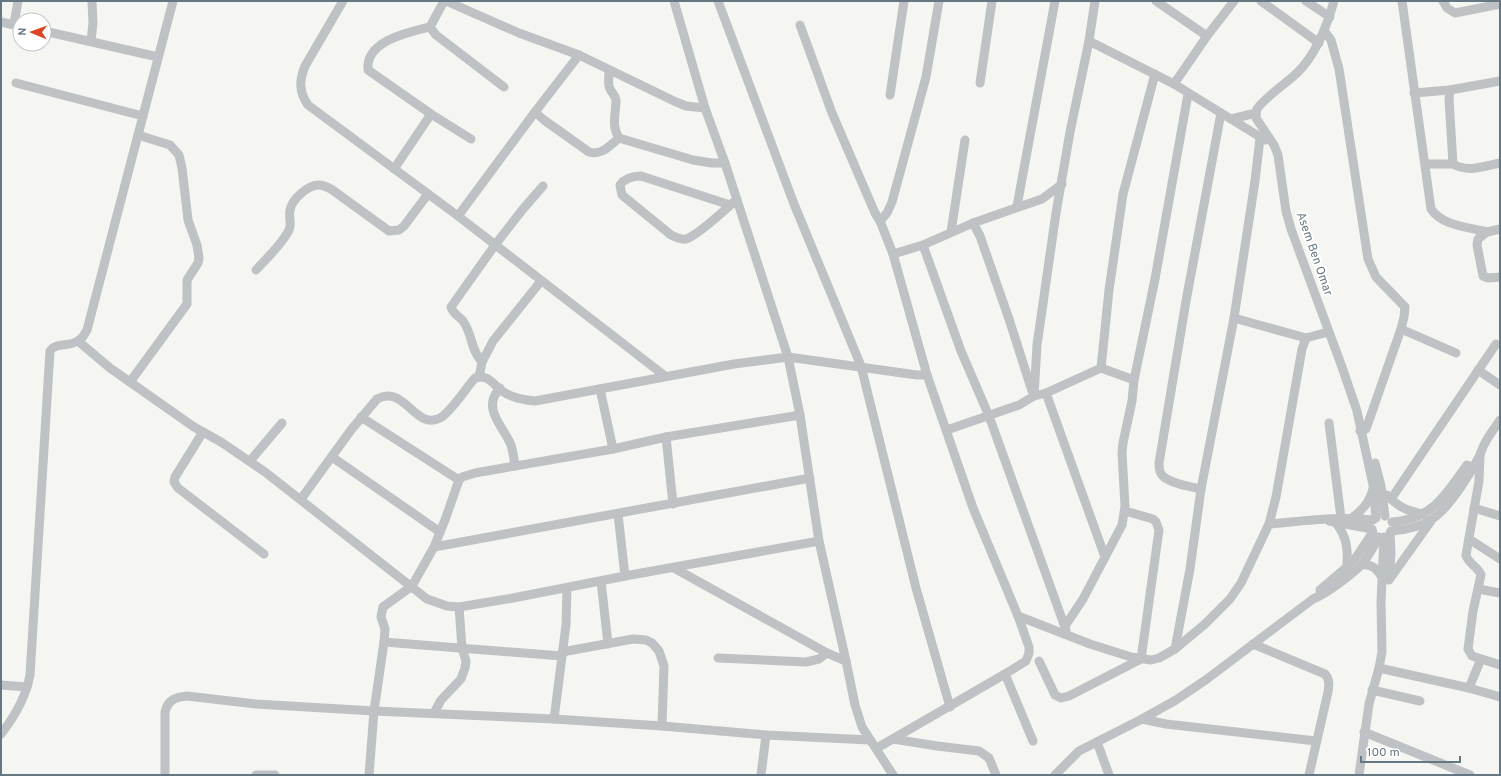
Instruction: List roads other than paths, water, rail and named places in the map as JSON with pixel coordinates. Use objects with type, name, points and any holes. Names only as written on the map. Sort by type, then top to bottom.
[{"type":"street","points":[[18,1],[18,12]]},
{"type":"street","points":[[91,41],[94,23],[92,1]]},
{"type":"street","points":[[1,734],[17,711],[27,687],[35,604],[50,351],[53,347],[58,345],[78,342],[87,330],[173,1]]},
{"type":"street","points":[[343,1],[305,66],[301,76],[301,91],[308,105],[458,216],[665,376]]},
{"type":"street","points":[[471,139],[431,114],[368,70],[368,64],[373,51],[385,42],[410,32],[430,27],[445,1],[519,33],[579,55],[676,102],[686,106],[705,108]]},
{"type":"street","points":[[674,1],[705,108],[725,163],[733,202],[788,357],[800,415],[820,541],[858,717],[870,740],[877,748],[893,775]]},
{"type":"street","points":[[718,1],[794,204],[860,366],[916,588],[950,706]]},
{"type":"street","points":[[890,95],[904,1]]},
{"type":"street","points":[[880,221],[887,213],[892,202],[926,77],[939,1]]},
{"type":"street","points":[[980,83],[992,1]]},
{"type":"street","points":[[1017,206],[1055,1]]},
{"type":"street","points":[[1034,396],[1037,345],[1056,213],[1070,132],[1089,41],[1095,1]]},
{"type":"street","points":[[1156,1],[1207,36]]},
{"type":"street","points":[[1174,84],[1207,36],[1234,1]]},
{"type":"street","points":[[1262,1],[1319,43]]},
{"type":"street","points":[[1306,1],[1330,18]]},
{"type":"street","points":[[1231,119],[1256,113],[1261,105],[1299,71],[1319,43],[1330,18],[1334,1]]},
{"type":"street","points":[[1402,1],[1431,209],[1433,213],[1451,224],[1487,232]]},
{"type":"street","points":[[1443,1],[1447,8],[1455,12],[1500,4]]},
{"type":"street","points":[[1,22],[12,24]]},
{"type":"street","points":[[800,25],[832,114],[874,212],[880,221],[893,254],[927,375],[973,508],[1018,616],[1029,647],[1029,653],[1026,661],[877,748]]},
{"type":"street","points":[[430,27],[436,35],[504,87]]},
{"type":"street","points":[[1324,30],[1331,40],[1339,69],[1368,259],[1376,277],[1405,307],[1401,328],[1363,430]]},
{"type":"street","points":[[52,33],[158,57]]},
{"type":"street","points":[[1089,41],[1174,84],[1260,138],[1274,145]]},
{"type":"street","points":[[458,216],[579,55]]},
{"type":"street","points":[[609,70],[609,86],[616,99],[614,113],[615,129],[619,138],[692,160],[725,163]]},
{"type":"street","points":[[1101,368],[1109,290],[1123,194],[1155,74]]},
{"type":"street","points":[[1414,93],[1450,90],[1500,81]]},
{"type":"street","points":[[16,84],[143,116]]},
{"type":"street","points":[[1450,90],[1449,104],[1453,164]]},
{"type":"street","points":[[1064,626],[1083,599],[1122,525],[1125,511],[1122,453],[1132,401],[1134,380],[1155,279],[1188,94]]},
{"type":"street","points":[[535,112],[544,120],[594,154],[603,151],[619,138]]},
{"type":"street","name":"Asem Ben Omar","points":[[1256,113],[1257,121],[1274,145],[1280,164],[1286,210],[1291,229],[1342,367],[1363,430],[1377,485],[1381,527],[1391,546],[1381,602],[1382,652],[1372,690],[1364,732],[1359,775]]},
{"type":"street","points":[[394,169],[431,114]]},
{"type":"street","points":[[1201,489],[1162,476],[1159,470],[1159,463],[1186,301],[1221,114]]},
{"type":"street","points":[[130,382],[187,304],[187,280],[198,263],[199,258],[197,245],[188,220],[179,155],[170,145],[138,135]]},
{"type":"street","points":[[1176,648],[1190,569],[1201,489],[1234,318],[1258,163],[1260,138]]},
{"type":"street","points":[[951,232],[965,140]]},
{"type":"street","points":[[1425,164],[1453,164],[1468,169],[1500,163]]},
{"type":"street","points":[[641,176],[733,202],[697,233],[685,239],[671,235],[622,195],[620,186],[628,178],[641,176]]},
{"type":"street","points":[[893,254],[923,245],[951,232],[1017,206],[1042,199],[1062,184]]},
{"type":"street","points":[[256,270],[288,232],[291,221],[290,210],[293,203],[312,187],[318,185],[331,189],[380,225],[389,231],[394,232],[404,226],[428,194]]},
{"type":"street","points":[[482,362],[476,356],[472,348],[467,328],[462,320],[452,312],[451,307],[495,245],[543,186]]},
{"type":"street","points":[[973,223],[980,236],[1010,319],[1034,396]]},
{"type":"street","points":[[1500,229],[1487,232],[1478,239],[1477,245],[1481,274],[1488,278],[1500,277]]},
{"type":"street","points":[[923,245],[961,351],[989,416],[1067,635]]},
{"type":"street","points":[[479,377],[482,362],[493,341],[541,281]]},
{"type":"street","points":[[1234,318],[1306,338],[1328,332]]},
{"type":"street","points":[[1401,328],[1456,352]]},
{"type":"street","points":[[1018,616],[1090,644],[1140,659],[1152,660],[1159,658],[1176,648],[1205,624],[1235,593],[1269,524],[1276,497],[1298,367],[1306,338]]},
{"type":"street","points":[[78,342],[130,382],[203,432],[250,461],[301,499],[428,599],[437,604],[459,607],[820,541]]},
{"type":"street","points":[[1391,499],[1496,344]]},
{"type":"street","points":[[301,499],[361,417],[377,399],[388,395],[395,396],[411,410],[427,420],[441,417],[453,406],[475,378],[479,377],[490,380],[500,388],[522,400],[536,401],[665,376],[734,364],[788,357],[917,375],[927,375]]},
{"type":"street","points":[[947,430],[1019,404],[1034,396],[1046,393],[1101,368],[1134,380]]},
{"type":"street","points":[[1478,370],[1500,385]]},
{"type":"street","points":[[500,388],[493,398],[493,410],[511,445],[514,466]]},
{"type":"street","points":[[600,389],[613,449]]},
{"type":"street","points":[[1046,393],[1105,557]]},
{"type":"street","points":[[369,775],[374,712],[384,642],[385,628],[381,617],[383,607],[412,586],[434,547],[459,480],[475,473],[613,449],[666,437],[800,415]]},
{"type":"street","points":[[361,417],[459,480]]},
{"type":"street","points":[[1361,565],[1371,566],[1386,580],[1434,518],[1456,493],[1480,456],[1484,445],[1500,420]]},
{"type":"street","points":[[250,461],[282,423]]},
{"type":"street","points":[[1329,423],[1338,520],[1347,542],[1347,566]]},
{"type":"street","points":[[203,432],[174,482],[178,488],[264,554]]},
{"type":"street","points":[[666,437],[673,504]]},
{"type":"street","points":[[1353,517],[1381,527],[1408,521],[1424,514],[1444,497],[1476,452],[1484,445]]},
{"type":"street","points":[[1480,456],[1479,481],[1466,556],[1480,573],[1473,611],[1468,652],[1472,656],[1500,665]]},
{"type":"street","points":[[332,457],[440,532]]},
{"type":"street","points":[[434,547],[810,478]]},
{"type":"street","points":[[1338,520],[1353,517],[1360,511],[1367,504],[1377,485],[1405,510],[1424,514]]},
{"type":"street","points":[[1474,508],[1500,516]]},
{"type":"street","points":[[1125,511],[1153,519],[1159,530],[1140,659]]},
{"type":"street","points":[[618,514],[624,576]]},
{"type":"street","points":[[1269,524],[1338,520],[1381,527],[1413,528],[1434,518]]},
{"type":"street","points":[[1055,775],[1079,751],[1176,700],[1207,679],[1313,599],[1329,590],[1361,565],[1381,527]]},
{"type":"street","points":[[1313,599],[1319,591],[1347,566],[1381,527]]},
{"type":"street","points":[[1469,540],[1500,559]]},
{"type":"street","points":[[674,568],[827,653],[846,661]]},
{"type":"street","points":[[601,580],[608,644]]},
{"type":"street","points":[[554,719],[567,620],[567,588]]},
{"type":"street","points":[[1478,589],[1500,593]]},
{"type":"street","points":[[434,714],[441,700],[463,675],[466,661],[462,648],[459,607]]},
{"type":"street","points":[[384,642],[562,654],[633,639],[640,639],[652,643],[659,651],[664,666],[662,726]]},
{"type":"street","points":[[1253,644],[1325,674],[1328,678],[1328,692],[1309,775]]},
{"type":"street","points":[[718,658],[810,662],[819,659],[827,653]]},
{"type":"street","points":[[1039,661],[1055,695],[1064,698],[1140,659]]},
{"type":"street","points":[[1469,688],[1481,659]]},
{"type":"street","points":[[1379,668],[1469,688],[1500,697]]},
{"type":"street","points":[[1005,674],[1033,741]]},
{"type":"street","points":[[1,685],[27,687]]},
{"type":"street","points":[[1372,690],[1420,701]]},
{"type":"street","points":[[164,775],[165,712],[167,705],[172,700],[178,697],[186,696],[256,704],[374,712],[554,719],[766,735],[870,740]]},
{"type":"street","points":[[1142,719],[1316,742]]},
{"type":"street","points":[[1364,732],[1470,775]]},
{"type":"street","points":[[761,775],[766,735]]},
{"type":"street","points":[[893,739],[979,751],[989,758],[996,775]]},
{"type":"street","points":[[1097,742],[1109,775]]},
{"type":"street","points":[[256,775],[275,775]]}]
